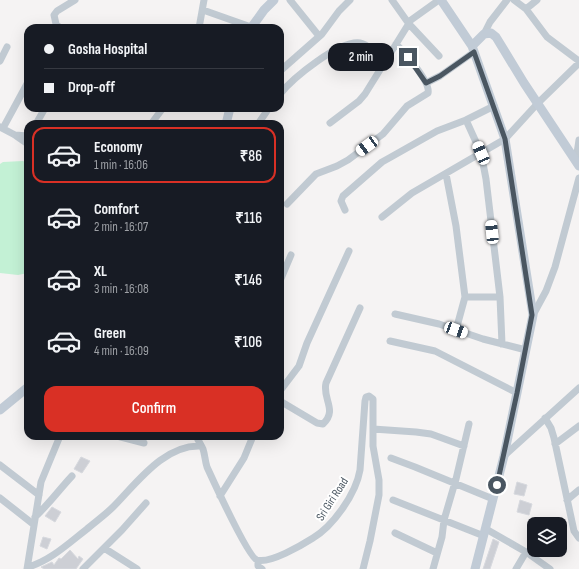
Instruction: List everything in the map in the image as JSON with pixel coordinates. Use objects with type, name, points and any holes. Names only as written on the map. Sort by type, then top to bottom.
[{"type":"street","points":[[56,24],[54,15],[57,11],[75,0]]},
{"type":"street","points":[[200,24],[204,0]]},
{"type":"street","points":[[253,24],[274,0]]},
{"type":"street","points":[[290,0],[319,36]]},
{"type":"street","points":[[284,67],[326,29],[339,11],[350,0]]},
{"type":"street","points":[[392,0],[408,24],[439,56]]},
{"type":"street","points":[[330,123],[359,101],[365,94],[408,24],[415,17],[440,0],[473,49],[505,139],[532,315],[504,456],[475,569]]},
{"type":"street","points":[[426,83],[440,76],[473,49],[484,34],[490,22],[507,0]]},
{"type":"street","points":[[382,217],[412,193],[505,139],[579,62],[547,37],[526,10],[514,0]]},
{"type":"street","points":[[526,10],[537,0]]},
{"type":"street","points":[[203,10],[243,24]]},
{"type":"street","points":[[484,34],[491,33],[502,45],[524,83],[577,163]]},
{"type":"street","points":[[284,89],[288,84],[320,59],[352,44],[361,43],[368,47],[384,64]]},
{"type":"street","points":[[287,204],[316,174],[341,164],[383,134],[407,106],[428,92],[426,83],[408,57],[396,44]]},
{"type":"street","points":[[0,62],[7,47]]},
{"type":"street","points":[[24,89],[2,128],[24,141]]},
{"type":"street","points":[[345,210],[341,201],[342,196],[382,162],[438,131],[466,120],[494,106]]},
{"type":"street","points":[[466,120],[481,153],[486,180],[500,297],[502,344]]},
{"type":"street","points":[[15,135],[24,136]]},
{"type":"street","points":[[577,163],[579,140]]},
{"type":"street","points":[[446,174],[456,226],[465,297],[456,330]]},
{"type":"street","points":[[532,315],[546,291],[555,267],[579,178]]},
{"type":"street","points":[[284,385],[298,366],[349,251]]},
{"type":"street","points":[[284,272],[291,255]]},
{"type":"street","points":[[465,297],[500,297]]},
{"type":"street","points":[[284,403],[317,423],[323,424],[327,420],[330,412],[325,389],[326,383],[360,308]]},
{"type":"street","points":[[395,314],[439,324],[526,350]]},
{"type":"street","points":[[390,341],[434,351],[517,393]]},
{"type":"street","points":[[504,456],[579,388]]},
{"type":"street","points":[[0,410],[24,390]]},
{"type":"street","name":"Sri Giri Road","points":[[258,561],[270,559],[292,550],[319,535],[326,529],[351,494],[358,478],[365,401],[366,397],[369,396],[373,399],[373,446],[379,480],[379,495],[370,541],[362,569]]},
{"type":"street","points":[[545,418],[551,428],[567,500],[579,538]]},
{"type":"street","points":[[433,569],[469,424]]},
{"type":"street","points":[[555,444],[579,426]]},
{"type":"street","points":[[373,429],[431,434],[464,446]]},
{"type":"street","points":[[28,568],[41,482],[58,440]]},
{"type":"street","points":[[132,440],[144,443]]},
{"type":"street","points":[[198,440],[220,496],[247,547],[254,558],[258,561],[258,566],[262,569]]},
{"type":"street","points":[[220,496],[244,458],[251,440]]},
{"type":"street","points":[[28,568],[36,565],[65,547],[111,508],[161,460],[179,449],[195,445],[201,446]]},
{"type":"street","points":[[391,458],[493,499]]},
{"type":"street","points":[[0,465],[39,495]]},
{"type":"street","points":[[34,521],[54,495],[72,476]]},
{"type":"street","points":[[567,500],[579,490]]},
{"type":"street","points":[[0,498],[34,521]]},
{"type":"street","points":[[393,500],[444,520],[485,532],[526,552],[550,569]]},
{"type":"street","points":[[83,569],[146,503]]},
{"type":"street","points":[[395,533],[437,553]]},
{"type":"street","points":[[104,548],[137,569]]},
{"type":"street","points":[[516,569],[526,552]]},
{"type":"green space","points":[[24,161],[24,274],[18,275],[0,273],[0,164],[3,162]]},
{"type":"building","points":[[81,457],[90,461],[82,473],[74,469]]},
{"type":"building","points":[[517,482],[527,485],[524,496],[514,494]]},
{"type":"building","points":[[520,500],[532,504],[529,515],[517,512]]},
{"type":"building","points":[[52,507],[61,512],[55,522],[45,516]]},
{"type":"building","points":[[43,537],[51,539],[47,549],[40,546]]},
{"type":"building","points":[[493,539],[499,542],[490,569],[483,569]]},
{"type":"building","points":[[70,550],[78,559],[79,556],[83,559],[76,569],[44,569],[41,567],[52,562],[54,565],[59,558],[61,559]]},
{"type":"route","points":[[408,57],[426,83],[440,76],[474,52],[505,139],[532,315],[497,485]]}]
